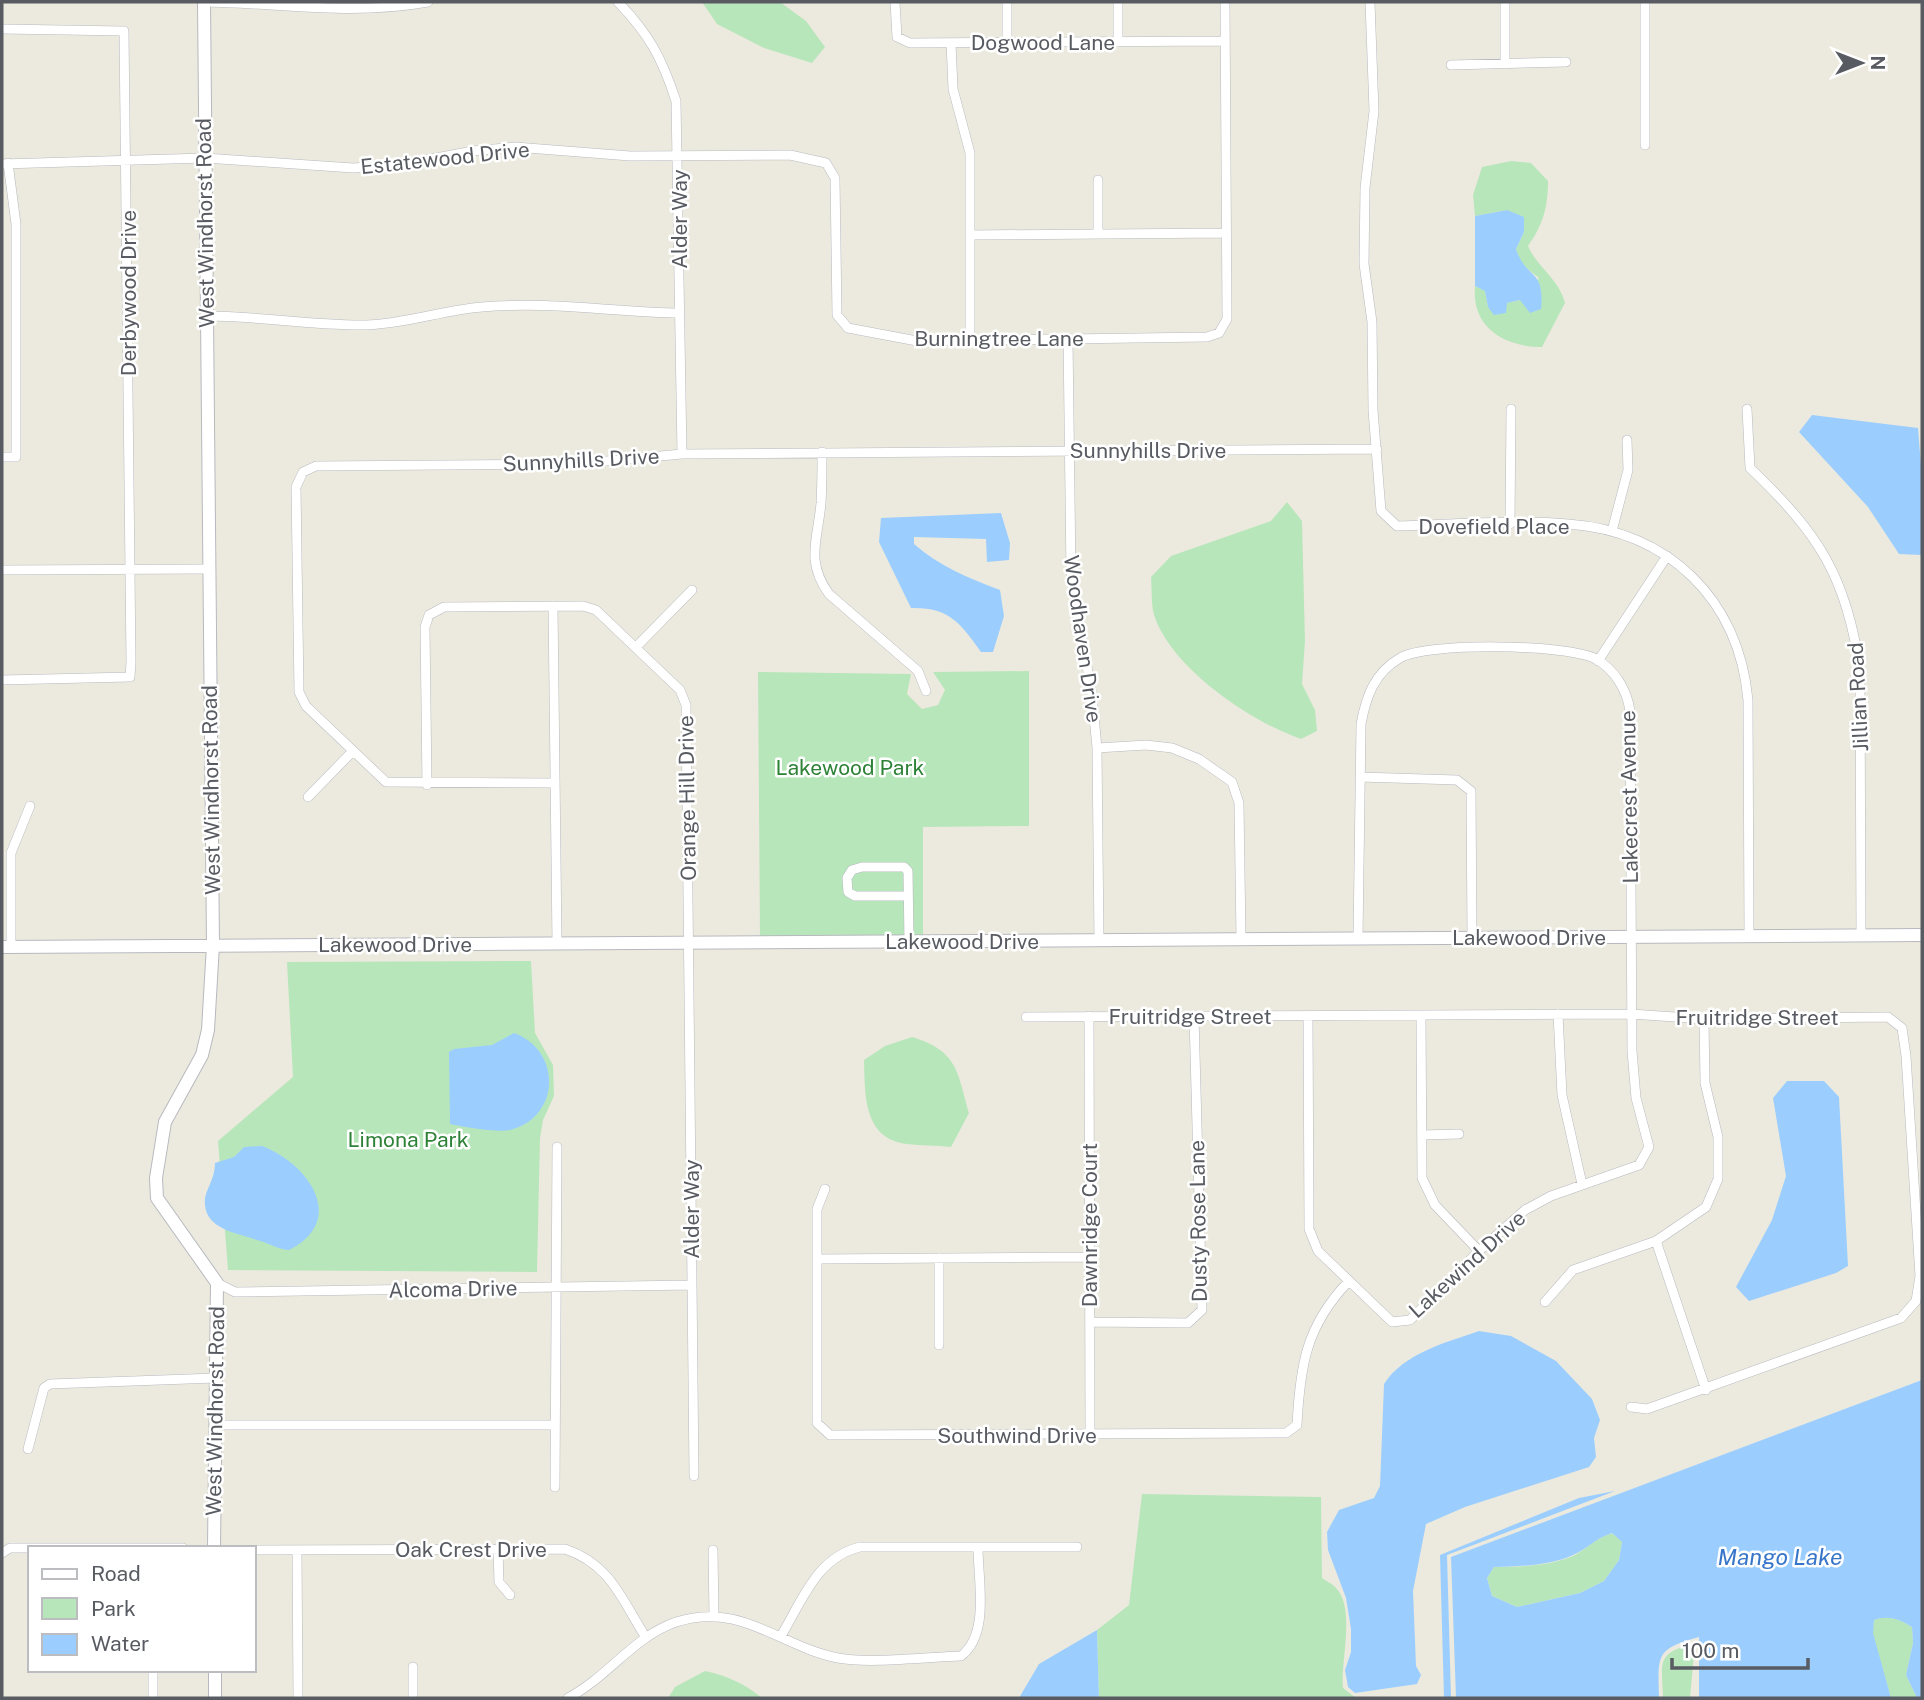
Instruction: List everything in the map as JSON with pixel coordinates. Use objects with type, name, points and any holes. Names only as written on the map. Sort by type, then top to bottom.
[{"type":"street","points":[[204,2],[260,2],[338,10],[385,9],[428,2]]},
{"type":"street","name":"West Windhorst Road","points":[[204,2],[213,945],[208,1030],[202,1055],[165,1122],[156,1178],[157,1198],[217,1283],[214,1546]]},
{"type":"street","name":"Alder Way","points":[[618,2],[639,23],[661,57],[676,101],[682,454]]},
{"type":"street","name":"Dogwood Lane","points":[[895,2],[897,37],[910,43],[1225,41]]},
{"type":"street","points":[[1007,2],[1007,43]]},
{"type":"street","points":[[1118,2],[1118,42]]},
{"type":"street","points":[[970,235],[1226,233],[1225,2]]},
{"type":"street","name":"Dovefield Place","points":[[1370,2],[1374,111],[1365,188],[1364,264],[1372,322],[1373,410],[1381,511],[1397,526],[1568,524],[1612,531],[1667,556],[1695,579],[1718,605],[1735,635],[1745,668],[1748,700],[1749,936]]},
{"type":"street","points":[[1505,2],[1505,64]]},
{"type":"street","points":[[1645,2],[1645,145]]},
{"type":"street","name":"Derbywood Drive","points":[[2,29],[124,31],[130,569],[130,677],[2,680]]},
{"type":"street","points":[[951,43],[953,89],[970,153],[970,339]]},
{"type":"street","points":[[1451,65],[1566,62]]},
{"type":"street","name":"Estatewood Drive","points":[[5,164],[205,158],[353,168],[399,165],[473,151],[515,147],[678,156]]},
{"type":"street","name":"Burningtree Lane","points":[[678,156],[790,155],[826,163],[835,178],[837,315],[848,328],[917,341],[1207,337],[1219,333],[1227,318],[1226,233]]},
{"type":"street","points":[[2,457],[16,457],[16,224],[5,164]]},
{"type":"street","points":[[1098,180],[1098,234]]},
{"type":"street","points":[[206,316],[255,316],[326,324],[368,325],[413,320],[481,307],[551,306],[680,313]]},
{"type":"street","name":"Woodhaven Drive","points":[[1068,338],[1071,574],[1092,695],[1097,748],[1099,940]]},
{"type":"street","points":[[1510,409],[1510,524]]},
{"type":"street","name":"Jillian Road","points":[[1747,409],[1750,468],[1791,507],[1818,542],[1840,583],[1854,629],[1860,671],[1861,936]]},
{"type":"street","points":[[1612,531],[1628,470],[1627,440]]},
{"type":"street","name":"Sunnyhills Drive","points":[[555,783],[427,785],[386,782],[306,706],[299,692],[296,487],[303,472],[316,466],[574,464],[682,454],[1377,449]]},
{"type":"street","points":[[822,452],[821,502],[813,557],[817,578],[829,594],[918,671],[926,691]]},
{"type":"street","points":[[1598,661],[1667,556]]},
{"type":"street","points":[[2,570],[209,569]]},
{"type":"street","points":[[636,647],[692,590]]},
{"type":"street","points":[[553,606],[557,943]]},
{"type":"street","name":"Orange Hill Drive","points":[[427,785],[425,627],[429,615],[444,607],[553,606],[596,610],[680,690],[687,705],[689,942]]},
{"type":"street","name":"Lakecrest Avenue","points":[[1359,938],[1361,724],[1366,699],[1379,674],[1401,657],[1431,649],[1556,648],[1581,653],[1598,661],[1627,694],[1630,711],[1630,937]]},
{"type":"street","points":[[1097,748],[1146,745],[1172,748],[1199,759],[1232,782],[1239,803],[1241,939]]},
{"type":"street","points":[[308,797],[352,752]]},
{"type":"street","points":[[1360,777],[1457,780],[1471,791],[1472,938]]},
{"type":"street","points":[[6,946],[11,853],[30,806]]},
{"type":"street","points":[[908,896],[855,896],[848,892],[848,878],[852,870],[862,866],[904,867],[908,871],[909,941]]},
{"type":"street","name":"Lakewood Drive","points":[[6,946],[1922,935]]},
{"type":"street","name":"Lakewind Drive","points":[[1308,1017],[1309,1228],[1318,1251],[1348,1282],[1392,1322],[1410,1320],[1479,1251],[1525,1210],[1582,1184],[1639,1165],[1649,1147],[1636,1098],[1630,937]]},
{"type":"street","name":"Alder Way","points":[[689,942],[694,1476]]},
{"type":"street","points":[[1558,1014],[1562,1096],[1582,1184]]},
{"type":"street","name":"Fruitridge Street","points":[[1026,1017],[1558,1014],[1631,1014],[1704,1019],[1888,1017],[1902,1028],[1920,1276],[1916,1301],[1901,1318],[1706,1390],[1647,1409],[1631,1407]]},
{"type":"street","name":"Dusty Rose Lane","points":[[1090,1322],[1188,1324],[1202,1310],[1195,1016]]},
{"type":"street","points":[[1422,1016],[1422,1178],[1435,1205],[1479,1251]]},
{"type":"street","name":"Dawnridge Court","points":[[1088,1017],[1090,1434]]},
{"type":"street","points":[[1545,1302],[1573,1270],[1656,1241],[1706,1207],[1718,1179],[1718,1137],[1705,1083],[1704,1019]]},
{"type":"street","points":[[1422,1135],[1459,1134]]},
{"type":"street","points":[[555,1487],[557,1147]]},
{"type":"street","name":"Southwind Drive","points":[[825,1189],[817,1209],[817,1423],[830,1435],[1286,1433],[1297,1425],[1299,1375],[1310,1337],[1328,1302],[1348,1282]]},
{"type":"street","points":[[1656,1241],[1706,1390]]},
{"type":"street","points":[[818,1259],[1089,1257]]},
{"type":"street","points":[[939,1258],[939,1345]]},
{"type":"street","name":"Alcoma Drive","points":[[217,1283],[235,1292],[692,1285]]},
{"type":"street","points":[[28,1449],[44,1388],[50,1384],[216,1378]]},
{"type":"street","points":[[215,1425],[554,1425]]},
{"type":"street","points":[[781,1636],[821,1568],[842,1552],[860,1547],[1077,1547]]},
{"type":"street","points":[[568,1698],[591,1686],[645,1636],[677,1622],[714,1617],[749,1622],[808,1650],[842,1658],[961,1656],[973,1647],[979,1633],[978,1547]]},
{"type":"street","points":[[2,1553],[10,1548],[28,1548]]},
{"type":"street","points":[[498,1549],[499,1582],[510,1595]]},
{"type":"street","name":"Oak Crest Drive","points":[[256,1550],[565,1549],[589,1557],[604,1571],[645,1636]]},
{"type":"street","points":[[297,1550],[298,1698]]},
{"type":"street","points":[[713,1550],[714,1617]]},
{"type":"street","points":[[412,1667],[413,1698]]},
{"type":"street","points":[[153,1672],[153,1698]]},
{"type":"street","points":[[215,1672],[215,1698]]},
{"type":"green space","points":[[702,2],[780,2],[806,21],[825,47],[812,63],[764,48],[717,24]]},
{"type":"green space","points":[[1511,161],[1531,163],[1548,181],[1544,215],[1528,246],[1558,287],[1565,303],[1542,347],[1503,339],[1485,324],[1475,301],[1475,286],[1485,290],[1488,307],[1520,300],[1539,278],[1520,263],[1516,249],[1524,232],[1507,210],[1475,216],[1473,195],[1482,167]]},
{"type":"green space","points":[[1287,502],[1302,521],[1305,641],[1302,684],[1315,710],[1317,731],[1301,739],[1259,720],[1195,673],[1163,635],[1154,615],[1152,601],[1151,577],[1171,556],[1271,521]]},
{"type":"green space","name":"Lakewood Park","points":[[1029,671],[1029,826],[923,827],[923,938],[760,938],[758,672],[911,674],[907,694],[922,709],[938,705],[945,690],[933,672]]},
{"type":"green space","name":"Limona Park","points":[[531,961],[535,1033],[553,1065],[554,1096],[543,1120],[540,1138],[537,1272],[228,1270],[218,1141],[293,1077],[287,962]]},
{"type":"green space","points":[[912,1037],[939,1049],[947,1056],[958,1074],[969,1113],[951,1147],[912,1145],[893,1140],[882,1134],[869,1113],[864,1060],[885,1046]]},
{"type":"green space","points":[[1142,1494],[1321,1497],[1322,1578],[1335,1587],[1342,1597],[1346,1622],[1343,1688],[1356,1698],[1099,1698],[1097,1630],[1129,1605]]},
{"type":"green space","points":[[1612,1533],[1622,1542],[1619,1560],[1604,1581],[1580,1593],[1517,1607],[1492,1596],[1487,1578],[1494,1567],[1556,1562],[1575,1555]]},
{"type":"green space","points":[[1885,1617],[1900,1620],[1912,1627],[1913,1643],[1906,1675],[1917,1698],[1891,1698],[1872,1633],[1874,1620]]},
{"type":"green space","points":[[1695,1643],[1690,1698],[1663,1698],[1662,1667],[1667,1655]]},
{"type":"green space","points":[[705,1671],[736,1681],[762,1698],[668,1698],[675,1687]]},
{"type":"water","points":[[1507,210],[1524,217],[1524,232],[1516,249],[1540,286],[1541,309],[1530,313],[1520,300],[1507,303],[1506,313],[1494,315],[1488,307],[1485,291],[1475,286],[1475,216]]},
{"type":"water","points":[[1812,415],[1918,428],[1922,478],[1921,555],[1899,554],[1868,507],[1799,432]]},
{"type":"water","points":[[1001,513],[1010,543],[1009,560],[987,562],[986,539],[914,537],[914,544],[933,559],[1000,590],[1004,616],[993,652],[981,652],[952,618],[935,610],[911,608],[879,542],[881,518]]},
{"type":"water","points":[[514,1033],[530,1042],[541,1054],[547,1068],[549,1084],[546,1099],[539,1112],[527,1123],[505,1131],[450,1124],[449,1052],[454,1049],[492,1045]]},
{"type":"water","points":[[1787,1081],[1824,1081],[1839,1097],[1848,1266],[1836,1273],[1749,1301],[1736,1287],[1772,1220],[1786,1176],[1773,1098]]},
{"type":"water","points":[[262,1146],[279,1154],[307,1179],[319,1209],[316,1224],[307,1238],[289,1250],[225,1229],[211,1220],[207,1213],[205,1200],[215,1163],[234,1157],[244,1147]]},
{"type":"water","points":[[1479,1331],[1511,1336],[1556,1361],[1592,1399],[1600,1420],[1594,1438],[1596,1457],[1589,1467],[1465,1507],[1426,1524],[1413,1591],[1416,1666],[1421,1675],[1417,1684],[1355,1693],[1348,1687],[1345,1670],[1351,1652],[1351,1629],[1346,1598],[1328,1550],[1327,1532],[1339,1510],[1374,1498],[1380,1486],[1384,1384],[1392,1373],[1426,1350]]},
{"type":"water","name":"Mango Lake","points":[[1922,1380],[1922,1698],[1917,1698],[1906,1675],[1913,1643],[1912,1627],[1898,1620],[1884,1618],[1874,1620],[1873,1633],[1891,1698],[1699,1698],[1699,1637],[1674,1646],[1662,1656],[1659,1698],[1456,1698],[1451,1557]],"holes":[[[1612,1533],[1622,1542],[1619,1560],[1604,1581],[1580,1593],[1517,1607],[1492,1596],[1487,1578],[1494,1567],[1534,1565],[1564,1559]]]},
{"type":"water","points":[[1615,1491],[1447,1555],[1451,1698],[1444,1698],[1440,1555],[1579,1498]]},
{"type":"water","points":[[1097,1630],[1099,1698],[1019,1698],[1039,1664]]}]
